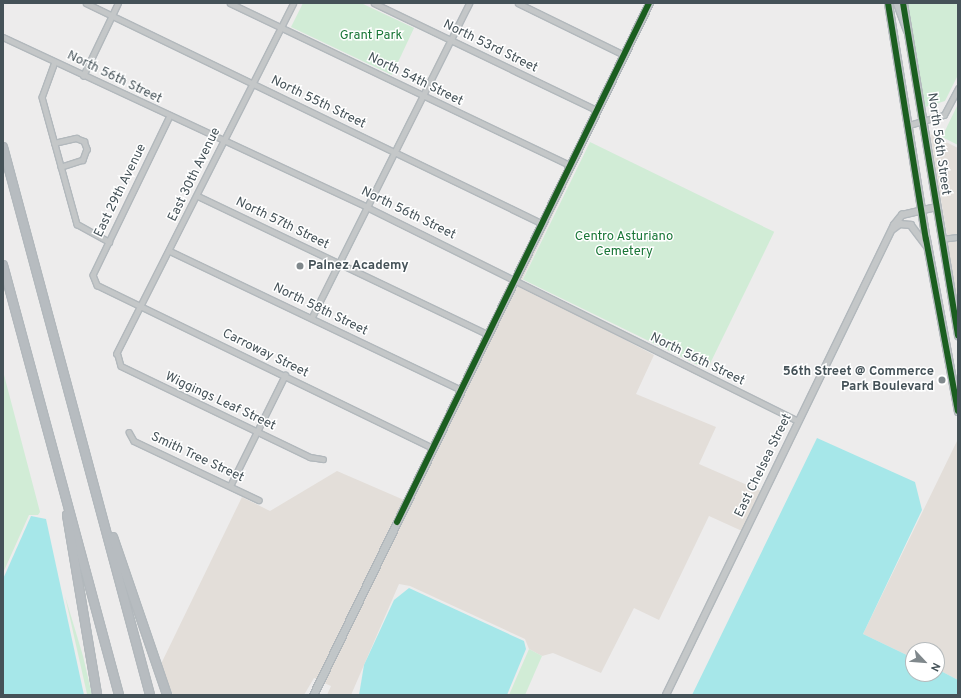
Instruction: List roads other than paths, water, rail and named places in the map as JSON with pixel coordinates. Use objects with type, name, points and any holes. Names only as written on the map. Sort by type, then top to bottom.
[{"type":"highway","points":[[3,147],[150,695]]},
{"type":"highway","points":[[3,265],[119,695]]},
{"type":"highway","points":[[88,463],[167,695]]},
{"type":"highway","points":[[68,504],[67,528],[97,695]]},
{"type":"main road","points":[[313,695],[541,222],[649,3]]},
{"type":"main road","name":"North 56th Street","points":[[888,3],[909,125],[927,248],[958,411]]},
{"type":"main road","points":[[897,3],[901,22],[908,32]]},
{"type":"main road","name":"North 56th Street","points":[[903,3],[924,121],[936,207],[958,335]]},
{"type":"street","name":"North 55th Street","points":[[86,3],[541,222]]},
{"type":"street","points":[[83,76],[118,3]]},
{"type":"street","name":"North 54th Street","points":[[230,3],[569,165]]},
{"type":"street","name":"East 30th Avenue","points":[[117,354],[142,308],[293,3]]},
{"type":"street","name":"North 53rd Street","points":[[374,3],[596,110]]},
{"type":"street","points":[[312,317],[469,3]]},
{"type":"street","points":[[518,3],[624,55]]},
{"type":"street","name":"North 56th Street","points":[[3,37],[169,118],[224,140],[367,207],[514,279],[627,339],[798,421]]},
{"type":"street","points":[[55,62],[42,97],[78,224],[109,242]]},
{"type":"street","points":[[909,125],[947,112],[958,89]]},
{"type":"street","name":"East 29th Avenue","points":[[94,275],[169,118]]},
{"type":"street","points":[[54,142],[76,138],[88,149],[83,160],[61,167]]},
{"type":"street","name":"North 57th Street","points":[[198,196],[487,334]]},
{"type":"street","name":"East Chelsea Street","points":[[666,695],[890,232],[900,217],[936,207]]},
{"type":"street","points":[[890,232],[900,224],[911,225],[927,248]]},
{"type":"street","points":[[941,238],[958,237]]},
{"type":"street","name":"North 58th Street","points":[[170,251],[312,317],[461,390]]},
{"type":"street","name":"Carroway Street","points":[[94,275],[97,285],[142,308],[285,375],[433,448]]},
{"type":"street","name":"Wiggings Leaf Street","points":[[117,354],[121,366],[310,457],[322,459]]},
{"type":"street","points":[[230,486],[285,375]]},
{"type":"street","name":"Smith Tree Street","points":[[129,432],[134,441],[259,500]]},
{"type":"water","points":[[817,438],[915,482],[922,510],[863,634],[905,654],[905,682],[945,682],[945,673],[958,680],[958,695],[692,695]]},
{"type":"water","points":[[31,516],[46,519],[84,695],[3,695],[3,579]]},
{"type":"water","points":[[409,588],[524,641],[526,649],[507,695],[359,695],[364,665],[394,600]]},
{"type":"place","name":"Palnez Academy","points":[[300,266]]},
{"type":"place","name":"56th Street @ Commerce Park Boulevard","points":[[942,380]]},
{"type":"park label","name":"Grant Park","points":[[371,36]]},
{"type":"park label","name":"Centro Asturiano Cemetery","points":[[624,246]]}]
